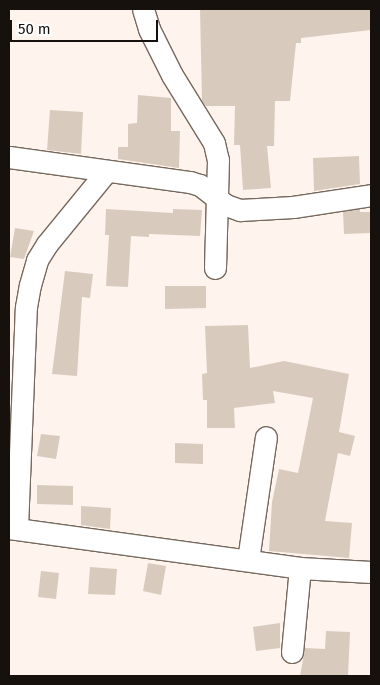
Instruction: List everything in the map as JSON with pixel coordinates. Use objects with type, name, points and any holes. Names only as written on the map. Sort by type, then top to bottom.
[{"type":"street","points":[[143,9],[149,29],[172,75],[214,143],[218,160],[215,197],[215,268]]},
{"type":"street","points":[[9,157],[106,172],[190,182],[226,205],[253,210],[371,195]]},
{"type":"street","points":[[106,172],[47,244],[37,260],[30,285],[26,307],[13,528],[300,568],[371,572]]},
{"type":"street","points":[[248,560],[266,437]]},
{"type":"street","points":[[292,652],[300,568]]},
{"type":"building","points":[[200,9],[371,9],[371,30],[301,38],[301,43],[296,43],[290,101],[275,101],[274,146],[267,146],[271,188],[243,190],[240,145],[234,145],[235,106],[206,106],[202,101]]},
{"type":"building","points":[[138,95],[171,98],[171,131],[180,131],[179,168],[118,159],[118,147],[128,147],[128,124],[137,123]]},
{"type":"building","points":[[50,110],[83,112],[81,154],[47,150]]},
{"type":"building","points":[[359,156],[360,184],[314,191],[313,158]]},
{"type":"building","points":[[106,209],[173,213],[173,209],[202,210],[200,236],[149,234],[149,237],[131,236],[128,287],[106,286],[109,235],[105,235]]},
{"type":"building","points":[[360,209],[360,212],[371,212],[371,233],[344,234],[343,212]]},
{"type":"building","points":[[15,228],[34,231],[24,259],[10,257]]},
{"type":"building","points":[[65,271],[93,274],[90,298],[82,297],[77,376],[52,374]]},
{"type":"building","points":[[165,286],[206,286],[206,308],[165,309]]},
{"type":"building","points":[[248,325],[250,368],[284,361],[349,374],[339,432],[355,436],[350,456],[338,453],[325,521],[352,523],[349,558],[269,551],[272,502],[279,469],[298,473],[313,398],[273,391],[275,403],[234,408],[235,428],[207,428],[207,400],[203,400],[202,374],[207,373],[205,326]]},
{"type":"building","points":[[41,434],[60,436],[56,459],[37,456]]},
{"type":"building","points":[[175,443],[203,444],[203,464],[175,463]]},
{"type":"building","points":[[37,485],[73,486],[73,505],[37,504]]},
{"type":"building","points":[[81,506],[111,508],[110,529],[81,525]]},
{"type":"building","points":[[148,563],[166,566],[161,595],[143,591]]},
{"type":"building","points":[[90,567],[117,569],[115,595],[88,594]]},
{"type":"building","points":[[41,571],[59,573],[56,599],[38,597]]},
{"type":"building","points":[[280,623],[280,648],[256,651],[253,627]]},
{"type":"building","points":[[326,631],[350,632],[348,676],[300,676],[305,648],[325,649]]}]
